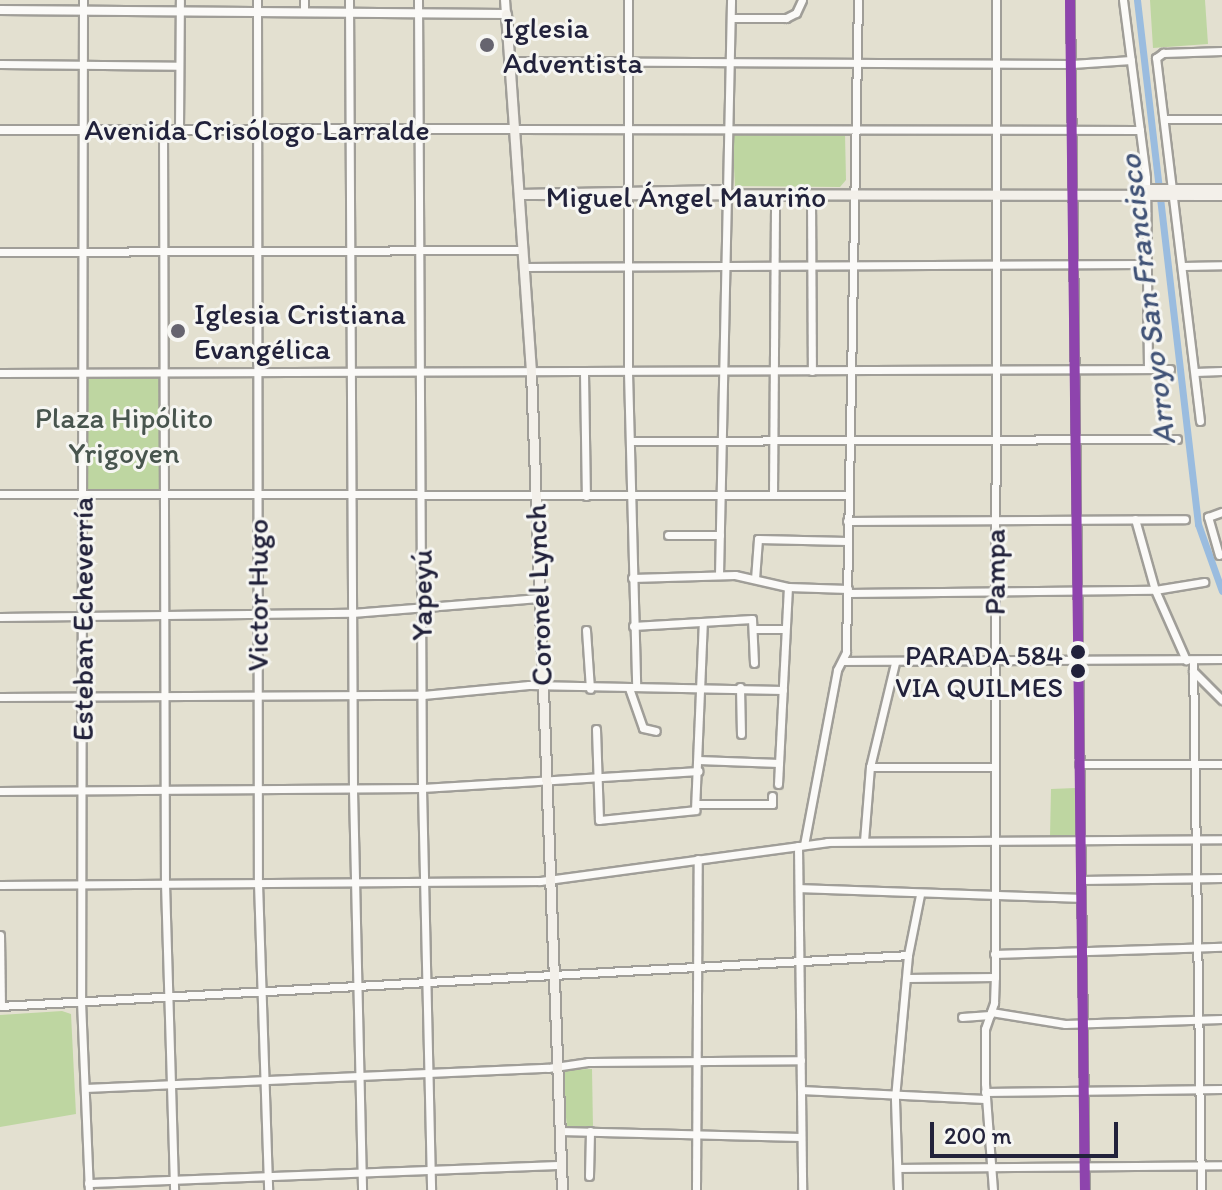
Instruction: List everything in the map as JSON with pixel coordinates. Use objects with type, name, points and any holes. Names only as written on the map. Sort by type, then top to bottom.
[{"type":"main road","name":"Coronel Lynch","points":[[506,14],[531,372],[562,1190]]},
{"type":"main road","name":"Miguel Ángel Mauriño","points":[[519,194],[1147,193],[1222,189]]},
{"type":"main road","name":"Miguel Ángel Mauriño","points":[[1172,192],[1222,195]]},
{"type":"main road","name":"Miguel Ángel Mauriño","points":[[728,193],[811,196],[851,193]]},
{"type":"street","name":"Esteban Echeverría","points":[[83,0],[85,617],[81,1001],[89,1186]]},
{"type":"street","points":[[179,130],[180,0]]},
{"type":"street","name":"Victor Hugo","points":[[257,0],[259,992],[268,1190]]},
{"type":"street","points":[[304,0],[304,12]]},
{"type":"street","points":[[349,0],[355,985],[362,1190]]},
{"type":"street","name":"Yapeyú","points":[[418,0],[424,982],[431,1190]]},
{"type":"street","name":"Coronel Lynch","points":[[505,0],[506,14]]},
{"type":"street","points":[[628,0],[632,687],[643,728],[656,731]]},
{"type":"street","points":[[719,575],[731,0]]},
{"type":"street","points":[[731,18],[792,16],[802,0]]},
{"type":"street","points":[[802,1190],[801,846],[843,661],[848,591],[846,495],[852,127],[858,0]]},
{"type":"street","name":"Pampa","points":[[993,1190],[985,1095],[995,977],[993,193],[996,0]]},
{"type":"street","points":[[1070,0],[1085,1190]]},
{"type":"street","points":[[1123,0],[1147,193],[1144,264],[1148,369]]},
{"type":"street","points":[[0,10],[506,14]]},
{"type":"street","points":[[1200,421],[1156,62],[1163,53],[1222,51]]},
{"type":"street","points":[[510,61],[1072,64],[1131,60]]},
{"type":"street","points":[[0,64],[179,66]]},
{"type":"street","points":[[1165,119],[1222,119]]},
{"type":"street","points":[[515,129],[852,127],[1140,130]]},
{"type":"street","points":[[163,129],[166,996],[174,1190]]},
{"type":"street","name":"Avenida Crisólogo Larralde","points":[[0,130],[515,129]]},
{"type":"street","points":[[773,495],[775,196]]},
{"type":"street","points":[[811,196],[812,371]]},
{"type":"street","points":[[0,252],[523,250]]},
{"type":"street","points":[[524,267],[1144,264]]},
{"type":"street","points":[[1183,266],[1222,265]]},
{"type":"street","points":[[0,373],[1170,369]]},
{"type":"street","points":[[1195,372],[1222,371]]},
{"type":"street","points":[[584,373],[586,496]]},
{"type":"street","points":[[630,441],[773,444],[1177,439]]},
{"type":"street","points":[[0,494],[846,495]]},
{"type":"street","points":[[1219,555],[1208,517],[1222,512]]},
{"type":"street","points":[[1135,519],[1155,590],[1193,671],[1201,1190]]},
{"type":"street","points":[[847,521],[1185,519]]},
{"type":"street","points":[[668,535],[720,535]]},
{"type":"street","points":[[755,579],[758,539],[847,541]]},
{"type":"street","points":[[632,578],[719,575],[788,587],[848,591],[1155,590],[1204,582]]},
{"type":"street","points":[[778,784],[788,587]]},
{"type":"street","points":[[0,617],[352,613],[538,598]]},
{"type":"street","points":[[633,626],[752,619],[754,663]]},
{"type":"street","points":[[696,807],[703,623]]},
{"type":"street","points":[[753,629],[785,629]]},
{"type":"street","points":[[586,630],[590,689]]},
{"type":"street","points":[[843,661],[1222,659]]},
{"type":"street","points":[[864,841],[870,767],[895,663]]},
{"type":"street","points":[[1193,671],[1222,700]]},
{"type":"street","points":[[0,697],[423,695],[542,686],[783,690]]},
{"type":"street","points":[[740,687],[741,734]]},
{"type":"street","points":[[596,729],[595,777],[599,820],[696,807],[772,804],[772,796]]},
{"type":"street","points":[[698,760],[779,763]]},
{"type":"street","points":[[1079,764],[1222,764]]},
{"type":"street","points":[[870,767],[994,767]]},
{"type":"street","points":[[0,791],[353,790],[698,771]]},
{"type":"street","points":[[0,885],[550,880],[801,846],[864,841],[1222,839]]},
{"type":"street","points":[[696,1190],[698,859]]},
{"type":"street","points":[[1081,880],[1222,878]]},
{"type":"street","points":[[800,888],[920,895],[1080,898]]},
{"type":"street","points":[[898,1190],[896,1093],[908,955],[920,895]]},
{"type":"street","points":[[0,935],[0,1006],[908,955]]},
{"type":"street","points":[[994,954],[1222,947]]},
{"type":"street","points":[[907,978],[995,977]]},
{"type":"street","points":[[962,1017],[991,1014],[1054,1023],[1222,1019]]},
{"type":"street","points":[[85,1088],[557,1066],[801,1060]]},
{"type":"street","points":[[801,1090],[985,1095],[1222,1089]]},
{"type":"street","points":[[560,1131],[801,1137]]},
{"type":"street","points":[[589,1176],[590,1131]]},
{"type":"street","points":[[89,1186],[174,1179],[561,1165]]},
{"type":"street","points":[[898,1168],[1222,1165]]},
{"type":"green space","points":[[1150,0],[1205,0],[1208,44],[1153,48]]},
{"type":"green space","points":[[732,131],[845,133],[846,180],[840,187],[735,186]]},
{"type":"green space","name":"Plaza Hipólito Yrigoyen","points":[[84,373],[163,373],[163,495],[84,494]]},
{"type":"green space","points":[[1075,788],[1076,836],[1050,836],[1051,789]]},
{"type":"green space","points":[[62,1011],[71,1014],[76,1114],[0,1127],[0,1015]]},
{"type":"green space","points":[[592,1069],[593,1128],[567,1127],[561,1070]]},
{"type":"waterway","name":"Arroyo San Francisco","points":[[1137,0],[1198,524],[1222,591]]},
{"type":"transit line","points":[[1070,0],[1085,1190]]},
{"type":"place","name":"Iglesia Adventista","points":[[487,45]]},
{"type":"place","name":"Iglesia Cristiana Evangélica","points":[[178,331]]},
{"type":"place","name":"PARADA 584 VIA QUILMES","points":[[1078,671]]}]
